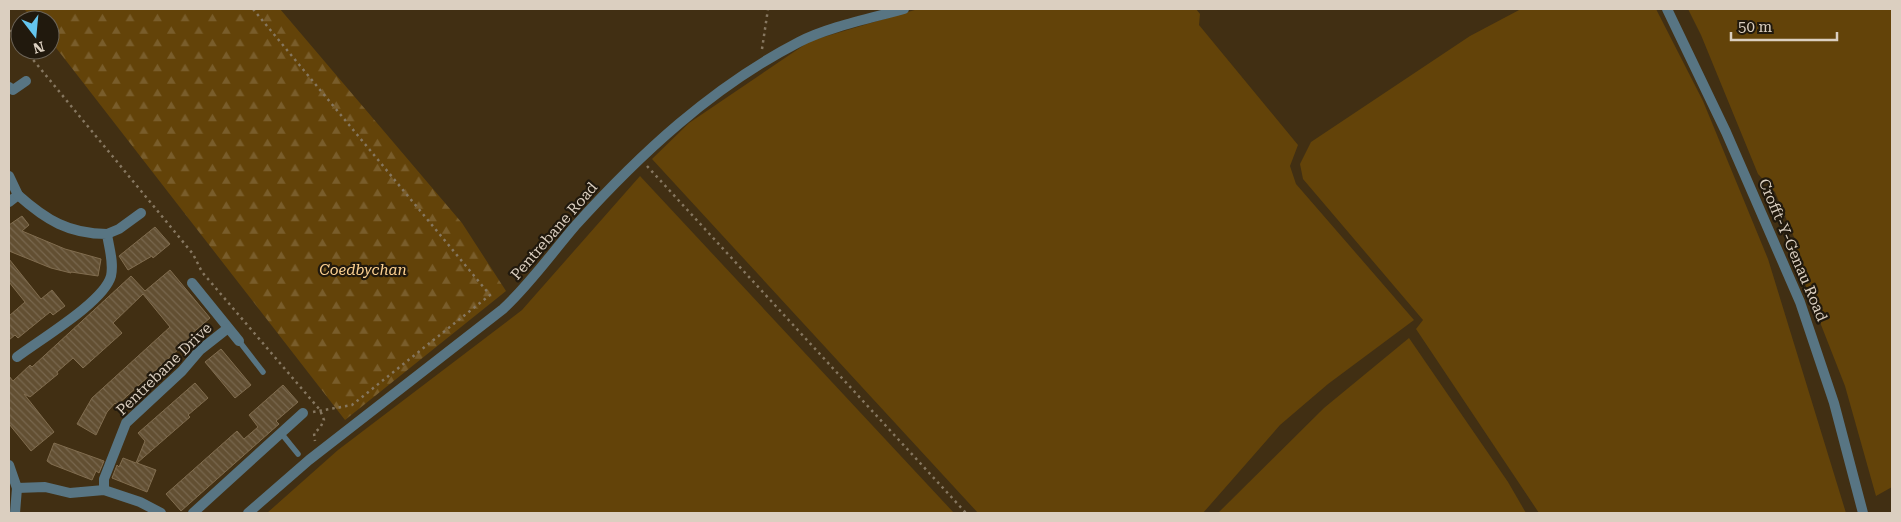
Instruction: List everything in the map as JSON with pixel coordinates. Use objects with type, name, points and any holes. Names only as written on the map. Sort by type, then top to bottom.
[{"type":"street","name":"Pentrebane Road","points":[[248,513],[323,449],[503,309],[525,287],[575,227],[640,158],[686,117],[770,59],[811,37],[904,9]]},
{"type":"street","name":"Crofft-Y-Genau Road","points":[[1667,9],[1730,140],[1800,302],[1834,403],[1862,513]]},
{"type":"street","points":[[10,92],[26,81]]},
{"type":"street","points":[[9,176],[18,195],[53,222],[87,234],[107,234],[119,229],[141,213]]},
{"type":"street","points":[[9,202],[18,195]]},
{"type":"street","points":[[17,357],[43,337],[63,326],[102,292],[110,278],[112,261],[107,234]]},
{"type":"street","name":"Pentrebane Drive","points":[[192,283],[239,341]]},
{"type":"street","name":"Pentrebane Drive","points":[[104,490],[104,479],[126,423],[182,371],[200,350],[228,328]]},
{"type":"street","points":[[193,513],[304,413]]},
{"type":"street","points":[[9,466],[17,488],[15,513]]},
{"type":"street","points":[[17,488],[45,487],[70,494],[104,490],[140,502],[161,513]]},
{"type":"lane","points":[[239,341],[263,372]]},
{"type":"lane","points":[[281,433],[298,454]]},
{"type":"path","points":[[253,9],[490,295],[352,405],[304,413]]},
{"type":"path","points":[[768,9],[761,47],[770,59]]},
{"type":"path","points":[[33,60],[187,247],[202,272],[320,410],[324,420],[320,428],[314,433],[314,440],[323,449]]},
{"type":"path","points":[[640,158],[966,513]]},
{"type":"green space","name":"Coedbychan","points":[[280,9],[462,223],[506,291],[345,420],[60,53],[60,10],[25,10]]},
{"type":"green space","points":[[918,9],[1196,9],[1200,14],[1199,25],[1298,145],[1290,166],[1296,184],[1414,320],[1328,384],[1280,425],[1203,513],[978,513],[652,159],[689,123],[810,41]]},
{"type":"green space","points":[[1521,9],[1656,9],[1703,101],[1768,259],[1846,513],[1539,513],[1416,329],[1423,320],[1303,179],[1300,164],[1311,142],[1470,36]]},
{"type":"green space","points":[[1688,9],[1892,9],[1892,487],[1876,496],[1845,386],[1796,261],[1796,242],[1775,192],[1758,174],[1701,35]]},
{"type":"green space","points":[[640,176],[954,513],[267,513],[338,450],[522,310]]},
{"type":"green space","points":[[1409,338],[1508,482],[1526,513],[1218,513],[1324,408]]},
{"type":"building","points":[[22,216],[29,225],[22,231],[65,249],[101,259],[98,276],[71,273],[51,268],[9,251],[9,225]]},
{"type":"building","points":[[155,227],[170,244],[153,258],[152,256],[128,270],[119,256]]},
{"type":"building","points":[[9,259],[41,299],[52,290],[65,306],[53,315],[50,312],[18,338],[15,335],[9,340],[9,316],[25,302],[9,282]]},
{"type":"building","points":[[170,270],[210,318],[190,335],[195,342],[185,351],[181,347],[117,405],[115,403],[107,412],[96,435],[77,424],[92,398],[170,327],[143,294],[113,323],[122,333],[83,368],[73,358],[57,372],[58,374],[30,397],[24,394],[54,432],[31,451],[9,424],[9,376],[13,381],[30,365],[32,367],[131,276],[145,291]]},
{"type":"building","points":[[221,349],[251,385],[235,398],[205,362]]},
{"type":"building","points":[[195,383],[208,398],[188,415],[190,417],[137,463],[156,470],[147,492],[112,478],[117,465],[119,467],[123,458],[136,463],[145,441],[138,433]]},
{"type":"building","points":[[283,385],[298,402],[276,421],[279,424],[181,511],[166,494],[237,431],[244,439],[258,427],[249,415]]},
{"type":"building","points":[[54,443],[104,461],[99,473],[96,471],[92,480],[51,464],[47,461]]}]
